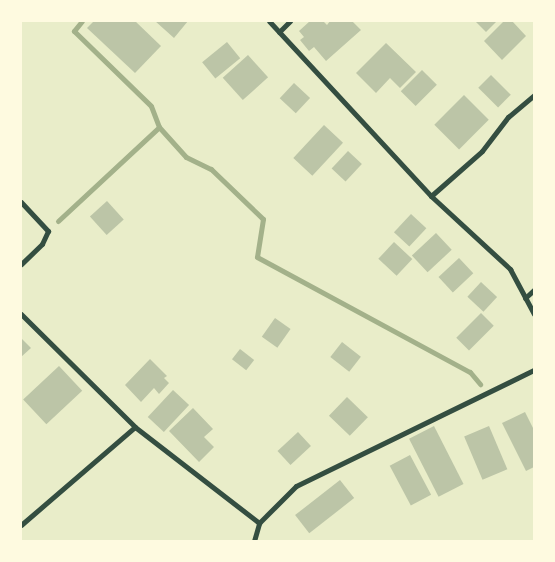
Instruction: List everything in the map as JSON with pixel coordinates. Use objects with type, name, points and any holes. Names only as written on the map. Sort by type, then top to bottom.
[{"type":"street","points":[[269,21],[431,196],[510,269],[534,314]]},
{"type":"street","points":[[280,32],[290,21]]},
{"type":"street","points":[[431,196],[482,151],[508,117],[534,95]]},
{"type":"street","points":[[21,202],[48,231],[42,244],[21,264]]},
{"type":"street","points":[[525,298],[534,290]]},
{"type":"street","points":[[21,314],[135,426],[259,522]]},
{"type":"street","points":[[254,541],[259,522],[296,486],[534,370]]},
{"type":"street","points":[[21,525],[135,426]]},
{"type":"building","points":[[94,21],[135,21],[161,46],[135,73],[87,28]]},
{"type":"building","points":[[155,21],[188,21],[174,38]]},
{"type":"building","points":[[310,21],[323,21],[327,25],[330,21],[352,21],[361,30],[326,61],[314,47],[309,51],[300,40],[304,37],[299,31]]},
{"type":"building","points":[[475,21],[497,21],[486,32]]},
{"type":"building","points":[[504,21],[512,21],[526,36],[502,60],[484,41]]},
{"type":"building","points":[[227,42],[240,58],[215,78],[202,62]]},
{"type":"building","points":[[386,43],[416,72],[400,88],[390,78],[376,93],[356,73]]},
{"type":"building","points":[[248,55],[268,77],[243,100],[223,78]]},
{"type":"building","points":[[422,70],[437,85],[416,106],[401,91]]},
{"type":"building","points":[[491,75],[511,95],[498,108],[478,88]]},
{"type":"building","points":[[294,83],[310,98],[296,113],[280,98]]},
{"type":"building","points":[[464,95],[489,120],[459,149],[434,125]]},
{"type":"building","points":[[324,125],[343,143],[312,176],[293,158]]},
{"type":"building","points":[[348,151],[362,164],[346,182],[332,169]]},
{"type":"building","points":[[107,201],[124,220],[107,235],[90,216]]},
{"type":"building","points":[[411,214],[426,228],[409,247],[394,232]]},
{"type":"building","points":[[436,233],[452,250],[428,272],[412,256]]},
{"type":"building","points":[[394,242],[412,259],[397,276],[378,259]]},
{"type":"building","points":[[459,258],[473,273],[453,292],[439,277]]},
{"type":"building","points":[[481,282],[497,297],[483,312],[467,297]]},
{"type":"building","points":[[481,313],[494,326],[469,350],[456,338]]},
{"type":"building","points":[[275,318],[291,329],[277,348],[262,337]]},
{"type":"building","points":[[21,338],[31,348],[21,357]]},
{"type":"building","points":[[342,342],[361,357],[349,372],[330,357]]},
{"type":"building","points":[[240,349],[254,360],[246,370],[232,359]]},
{"type":"building","points":[[150,359],[167,376],[164,378],[169,383],[159,394],[154,388],[141,402],[125,385]]},
{"type":"building","points":[[59,366],[82,391],[46,424],[23,399]]},
{"type":"building","points":[[173,390],[189,405],[164,432],[148,417]]},
{"type":"building","points":[[347,397],[368,417],[350,436],[329,416]]},
{"type":"building","points":[[193,408],[213,429],[204,437],[214,447],[199,462],[169,431]]},
{"type":"building","points":[[525,412],[534,430],[534,467],[526,471],[502,423]]},
{"type":"building","points":[[434,426],[464,484],[439,497],[409,439]]},
{"type":"building","points":[[489,426],[507,469],[483,480],[464,437]]},
{"type":"building","points":[[298,432],[311,446],[290,465],[278,451]]},
{"type":"building","points":[[410,455],[431,495],[411,506],[390,466]]},
{"type":"building","points":[[340,480],[354,498],[309,533],[295,515]]},
{"type":"waterway","points":[[82,21],[74,31],[151,106],[159,127],[186,157],[211,169],[263,219],[257,257],[470,372],[480,384]]},
{"type":"waterway","points":[[58,221],[159,127]]}]
